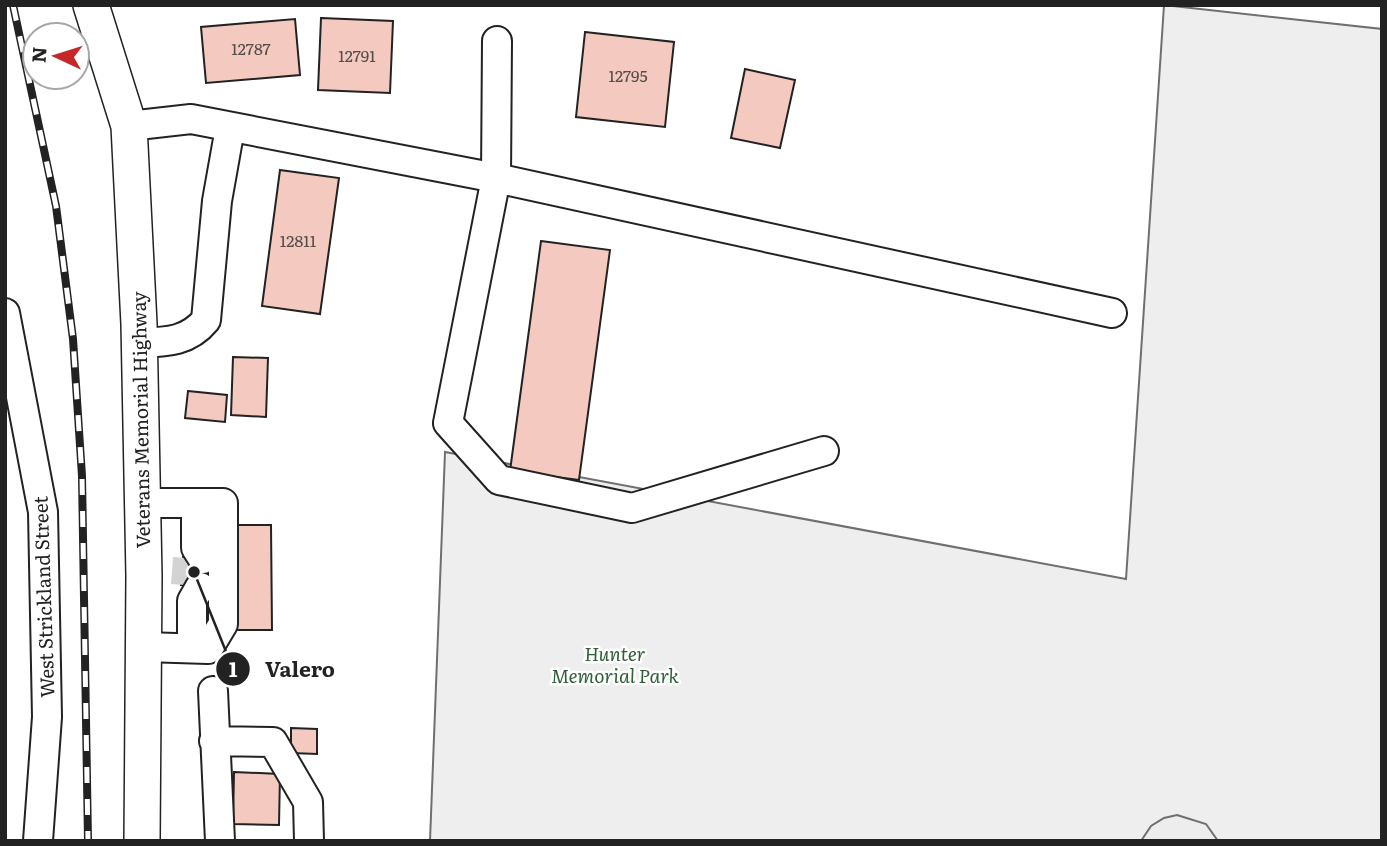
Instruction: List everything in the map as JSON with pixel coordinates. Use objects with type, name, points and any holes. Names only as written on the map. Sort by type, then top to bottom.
[{"type":"main road","name":"Veterans Memorial Highway","points":[[91,5],[129,126],[139,343],[142,503],[142,841]]},
{"type":"street","points":[[498,41],[496,178],[448,423],[499,480],[632,508],[824,451]]},
{"type":"street","points":[[129,126],[191,119],[496,178],[1112,313]]},
{"type":"street","points":[[139,343],[172,342],[196,332],[206,320],[217,201],[230,128]]},
{"type":"street","name":"West Strickland Street","points":[[6,317],[43,512],[47,716],[38,841]]},
{"type":"street","points":[[142,503],[223,503],[223,624],[208,649],[144,647]]},
{"type":"street","points":[[192,648],[196,503]]},
{"type":"street","points":[[213,691],[220,841]]},
{"type":"street","points":[[214,741],[273,743],[308,802],[309,841]]},
{"type":"green space","name":"Hunter Memorial Park","points":[[1164,5],[1382,29],[1382,841],[430,841],[445,452],[1126,579]]},
{"type":"shaded area","points":[[1177,815],[1206,824],[1218,841],[1141,841],[1151,826],[1164,818]]},
{"type":"building","points":[[321,18],[393,21],[390,93],[318,90]]},
{"type":"building","points":[[295,19],[300,75],[206,83],[201,27]]},
{"type":"building","points":[[585,32],[674,42],[665,127],[576,117]]},
{"type":"building","points":[[745,69],[795,80],[780,148],[731,138]]},
{"type":"building","points":[[280,170],[339,178],[320,314],[262,306]]},
{"type":"building","points":[[541,241],[610,250],[579,480],[510,471]]},
{"type":"building","points":[[233,357],[268,358],[266,417],[231,415]]},
{"type":"building","points":[[188,391],[227,395],[225,422],[185,418]]},
{"type":"building","points":[[237,525],[271,525],[272,630],[236,630]]},
{"type":"building","points":[[183,557],[207,559],[205,587],[181,585]]},
{"type":"building","points":[[291,728],[317,729],[317,754],[291,753]]},
{"type":"building","points":[[234,772],[280,774],[279,825],[233,824]]},
{"type":"tunnel","points":[[185,585],[187,558]]},
{"type":"railway","points":[[13,5],[56,206],[73,339],[82,476],[88,841]]},
{"type":"place","name":"Valero","points":[[194,572]]}]
